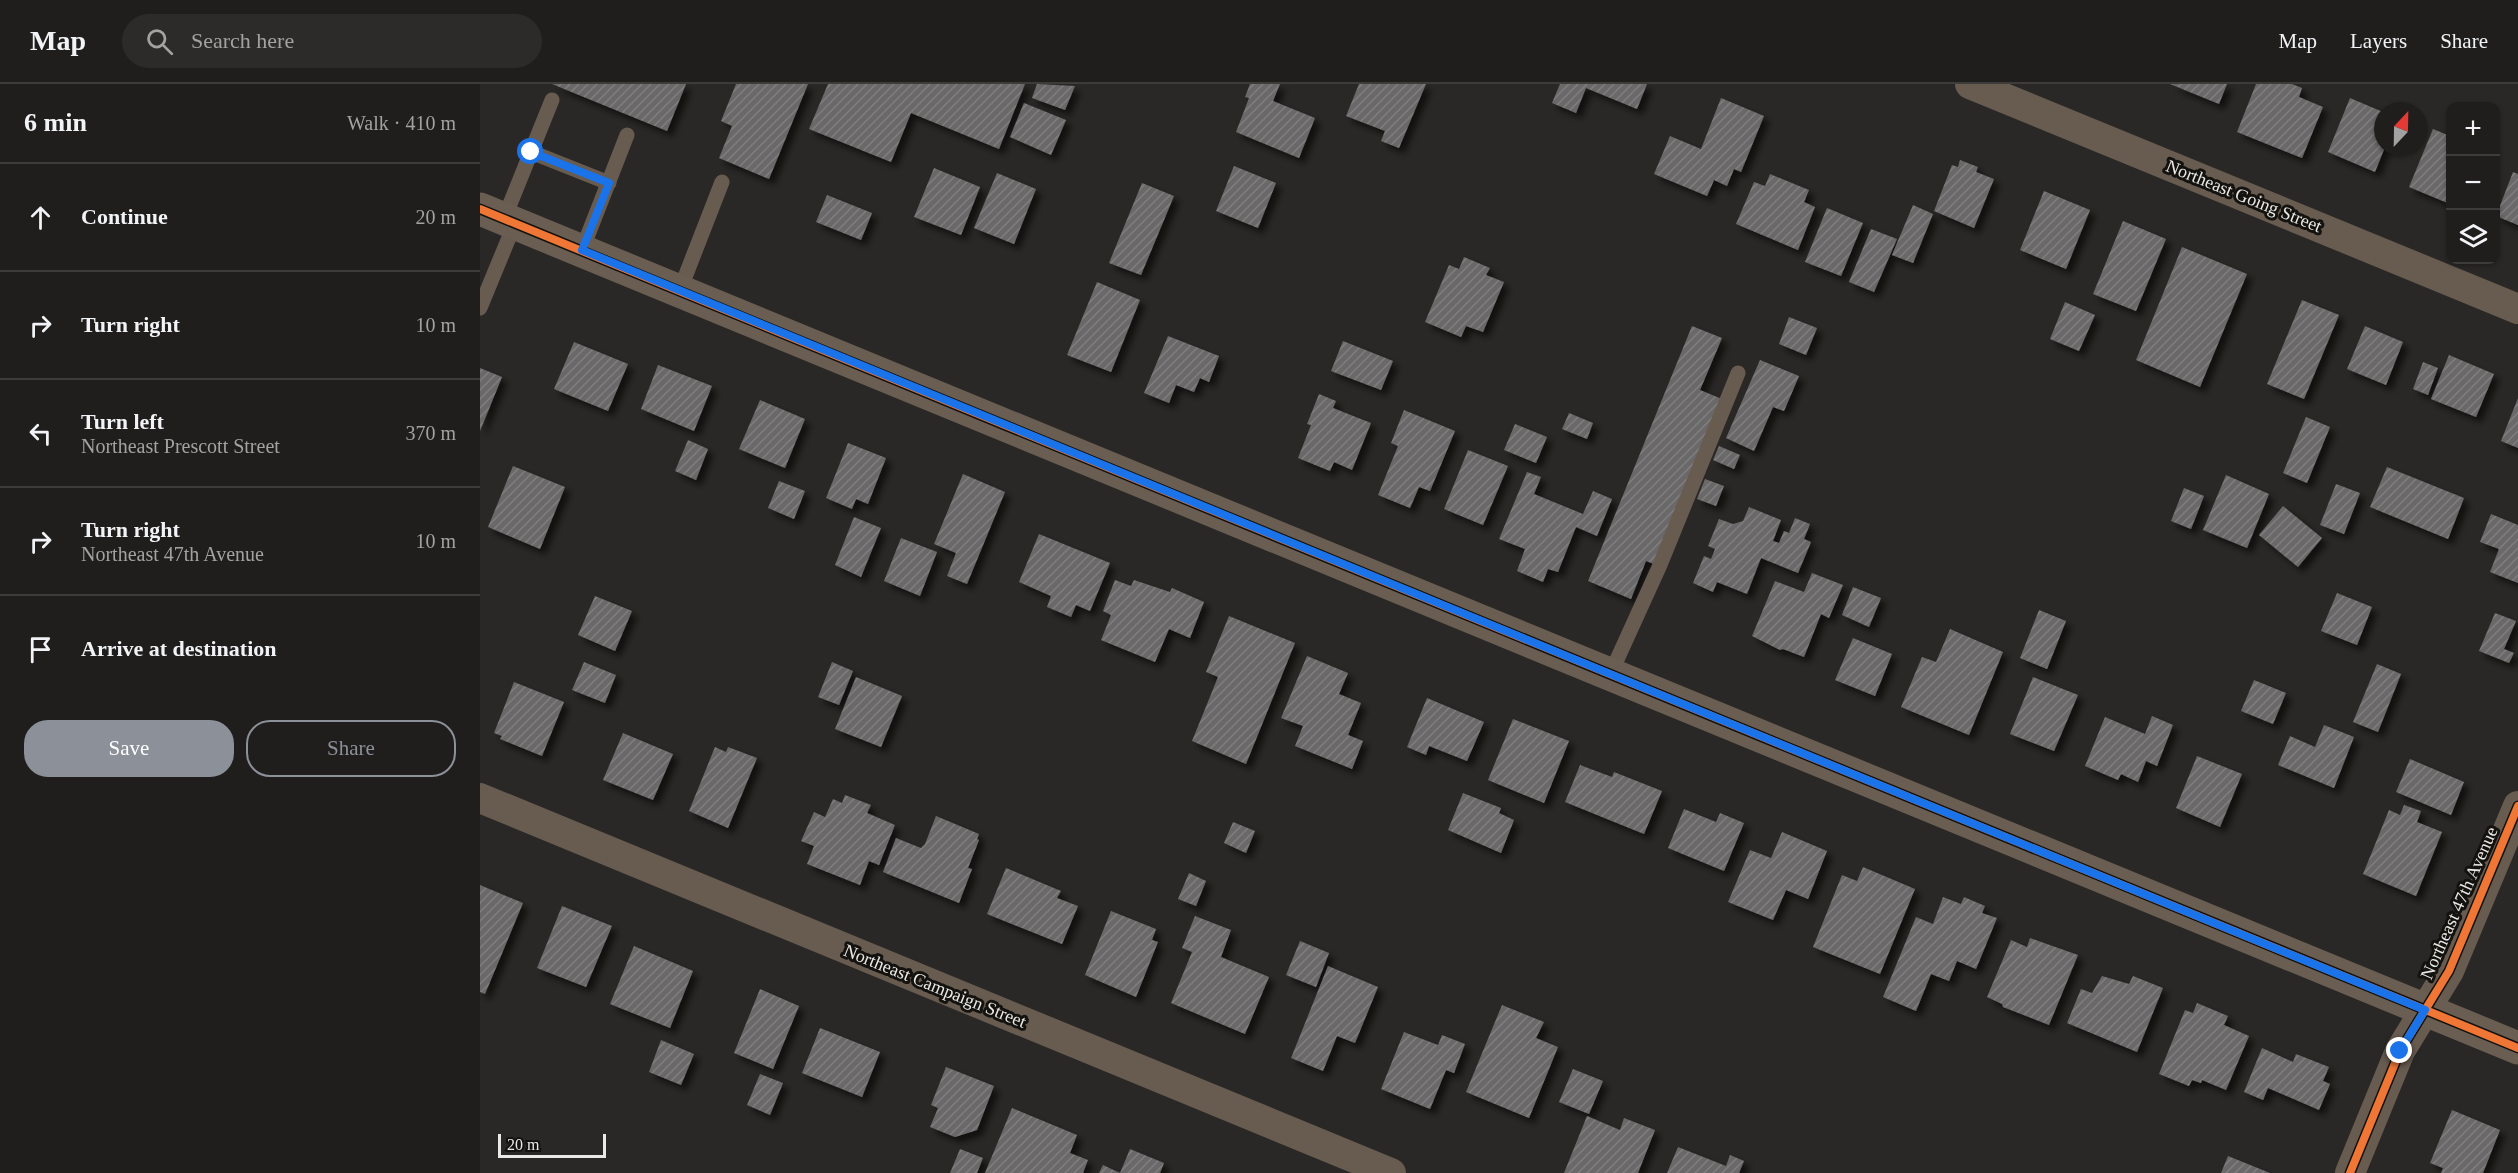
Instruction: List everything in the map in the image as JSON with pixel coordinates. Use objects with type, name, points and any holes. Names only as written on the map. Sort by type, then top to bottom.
[{"type":"street","name":"Northeast Going Street","points":[[1970,84],[2518,309]]},
{"type":"street","points":[[500,217],[2518,1048]]},
{"type":"street","name":"Northeast Campaign Street","points":[[480,798],[1391,1173]]},
{"type":"street","name":"Northeast 47th Avenue","points":[[2350,1173],[2400,1051],[2449,971],[2518,806]]},
{"type":"lane","points":[[480,308],[500,217],[531,152],[552,100]]},
{"type":"lane","points":[[582,250],[627,135]]},
{"type":"lane","points":[[531,152],[609,183]]},
{"type":"lane","points":[[680,290],[722,182]]},
{"type":"lane","points":[[1610,675],[1660,565],[1738,373]]},
{"type":"building","points":[[552,84],[686,84],[667,131]]},
{"type":"building","points":[[736,84],[808,84],[769,179],[719,158],[732,126],[721,121]]},
{"type":"building","points":[[828,84],[1025,84],[999,149],[911,113],[891,162],[809,129]]},
{"type":"building","points":[[1037,84],[1075,86],[1065,110],[1032,98]]},
{"type":"building","points":[[1250,84],[1280,84],[1273,101],[1315,118],[1299,158],[1236,132],[1249,98],[1245,97]]},
{"type":"building","points":[[1359,84],[1426,84],[1399,148],[1381,141],[1385,131],[1346,116]]},
{"type":"building","points":[[1560,84],[1647,84],[1637,109],[1586,88],[1576,113],[1552,103]]},
{"type":"building","points":[[2170,84],[2227,84],[2219,104]]},
{"type":"building","points":[[2256,84],[2292,84],[2302,88],[2299,97],[2323,107],[2302,158],[2237,132]]},
{"type":"building","points":[[1721,98],[1764,116],[1741,172],[1734,169],[1727,186],[1714,180],[1707,196],[1654,174],[1670,136],[1701,149]]},
{"type":"building","points":[[2350,98],[2374,108],[2374,156],[2381,156],[2375,172],[2328,152]]},
{"type":"building","points":[[1024,103],[1066,120],[1051,155],[1010,137]]},
{"type":"building","points":[[2433,129],[2446,134],[2446,202],[2409,187],[2422,156],[2428,156],[2428,141]]},
{"type":"building","points":[[1960,160],[1978,167],[1976,172],[1994,179],[1974,228],[1934,211],[1952,165],[1958,167]]},
{"type":"building","points":[[1234,166],[1276,183],[1258,228],[1216,211]]},
{"type":"building","points":[[934,168],[980,187],[961,235],[914,217]]},
{"type":"building","points":[[2513,172],[2518,174],[2518,225],[2500,218],[2500,206]]},
{"type":"building","points":[[997,173],[1036,189],[1014,244],[974,228]]},
{"type":"building","points":[[1770,174],[1809,190],[1804,202],[1815,207],[1798,250],[1736,224],[1754,182],[1765,186]]},
{"type":"building","points":[[1142,183],[1174,196],[1141,275],[1109,263]]},
{"type":"building","points":[[2044,191],[2090,210],[2066,269],[2020,250]]},
{"type":"building","points":[[827,195],[872,213],[861,240],[816,222]]},
{"type":"building","points":[[1913,205],[1933,214],[1913,263],[1892,255]]},
{"type":"building","points":[[1827,208],[1863,223],[1841,276],[1805,262]]},
{"type":"building","points":[[2123,221],[2166,239],[2136,311],[2093,294]]},
{"type":"building","points":[[1871,229],[1897,239],[1874,292],[1849,282]]},
{"type":"building","points":[[2182,247],[2247,274],[2200,387],[2136,360]]},
{"type":"building","points":[[1464,257],[1490,268],[1486,275],[1504,282],[1483,332],[1466,326],[1461,337],[1425,322],[1449,265],[1459,269]]},
{"type":"building","points":[[1097,282],[1140,300],[1111,372],[1067,355]]},
{"type":"building","points":[[2302,300],[2339,315],[2304,399],[2267,384]]},
{"type":"building","points":[[2065,302],[2095,315],[2079,351],[2050,339]]},
{"type":"building","points":[[1789,317],[1817,328],[1806,355],[1779,344]]},
{"type":"building","points":[[1692,326],[1722,338],[1700,390],[1722,399],[1654,564],[1646,561],[1631,599],[1588,581]]},
{"type":"building","points":[[2365,326],[2403,342],[2386,385],[2347,369]]},
{"type":"building","points":[[1168,336],[1219,356],[1209,382],[1200,378],[1194,392],[1176,385],[1169,403],[1144,393]]},
{"type":"building","points":[[1343,341],[1393,361],[1381,390],[1331,371]]},
{"type":"building","points":[[574,342],[628,364],[608,411],[554,389]]},
{"type":"building","points":[[2449,355],[2494,374],[2476,417],[2431,399]]},
{"type":"building","points":[[1760,360],[1799,376],[1784,411],[1773,407],[1754,451],[1726,438]]},
{"type":"building","points":[[2423,362],[2438,368],[2428,395],[2413,389]]},
{"type":"building","points":[[658,365],[712,386],[694,431],[641,409]]},
{"type":"building","points":[[480,368],[502,377],[480,431]]},
{"type":"building","points":[[1319,394],[1336,401],[1333,408],[1371,423],[1352,470],[1334,462],[1330,471],[1298,458],[1311,425],[1307,424]]},
{"type":"building","points":[[2518,398],[2518,448],[2501,441]]},
{"type":"building","points":[[760,400],[805,419],[785,468],[739,449]]},
{"type":"building","points":[[1404,410],[1455,431],[1430,491],[1419,487],[1410,508],[1378,495],[1398,446],[1391,443]]},
{"type":"building","points":[[1569,413],[1593,423],[1587,439],[1562,429]]},
{"type":"building","points":[[2306,417],[2330,427],[2307,483],[2283,473]]},
{"type":"building","points":[[1515,424],[1547,437],[1536,463],[1504,450]]},
{"type":"building","points":[[688,440],[708,449],[696,480],[675,471]]},
{"type":"building","points":[[848,443],[886,458],[868,504],[856,499],[852,509],[826,498]]},
{"type":"building","points":[[1719,446],[1740,455],[1734,469],[1713,460]]},
{"type":"building","points":[[1468,450],[1508,466],[1483,525],[1444,509]]},
{"type":"building","points":[[513,466],[565,487],[540,549],[488,527]]},
{"type":"building","points":[[2387,467],[2464,498],[2448,539],[2370,507]]},
{"type":"building","points":[[1527,472],[1541,477],[1534,494],[1583,514],[1593,491],[1612,499],[1597,536],[1576,527],[1558,572],[1548,569],[1543,582],[1517,571],[1525,549],[1499,539]]},
{"type":"building","points":[[963,474],[1005,492],[967,584],[947,576],[956,553],[934,544]]},
{"type":"building","points":[[2226,475],[2269,494],[2247,548],[2203,530]]},
{"type":"building","points":[[1705,479],[1724,486],[1716,506],[1697,499]]},
{"type":"building","points":[[779,481],[805,491],[794,519],[768,508]]},
{"type":"building","points":[[2336,484],[2360,493],[2344,534],[2320,525]]},
{"type":"building","points":[[2184,488],[2204,496],[2191,529],[2171,521]]},
{"type":"building","points":[[2283,506],[2322,538],[2298,567],[2259,535]]},
{"type":"building","points":[[1749,507],[1781,520],[1773,541],[1779,543],[1784,531],[1789,533],[1795,518],[1810,524],[1804,539],[1811,542],[1798,573],[1761,558],[1747,594],[1717,582],[1713,592],[1693,583],[1704,556],[1711,559],[1715,549],[1708,546],[1719,519],[1733,524],[1743,521]]},
{"type":"building","points":[[2491,514],[2518,525],[2518,583],[2490,572],[2499,549],[2480,542]]},
{"type":"building","points":[[854,517],[881,528],[861,577],[835,565]]},
{"type":"building","points":[[1039,534],[1110,563],[1090,611],[1076,605],[1071,617],[1047,607],[1051,596],[1019,582]]},
{"type":"building","points":[[901,538],[937,552],[920,596],[884,581]]},
{"type":"building","points":[[1812,573],[1843,585],[1829,618],[1821,614],[1804,657],[1780,650],[1752,636],[1775,581],[1804,592]]},
{"type":"building","points":[[1115,580],[1131,586],[1134,580],[1170,592],[1172,588],[1204,602],[1190,638],[1169,629],[1155,662],[1101,640],[1111,615],[1103,611]]},
{"type":"building","points":[[1853,587],[1881,598],[1869,627],[1842,615]]},
{"type":"building","points":[[2337,593],[2372,607],[2357,645],[2321,631]]},
{"type":"building","points":[[595,596],[632,611],[615,651],[578,635]]},
{"type":"building","points":[[2039,610],[2066,621],[2047,669],[2020,658]]},
{"type":"building","points":[[2495,613],[2516,621],[2504,649],[2514,653],[2509,663],[2479,651]]},
{"type":"building","points":[[1229,616],[1295,643],[1246,764],[1192,741],[1218,677],[1206,672]]},
{"type":"building","points":[[1950,629],[2003,652],[1969,735],[1901,707],[1922,657],[1936,662]]},
{"type":"building","points":[[1853,638],[1892,654],[1875,696],[1835,680]]},
{"type":"building","points":[[1307,656],[1348,673],[1339,694],[1361,703],[1348,735],[1363,741],[1352,769],[1295,746],[1303,726],[1281,718]]},
{"type":"building","points":[[584,662],[616,675],[605,703],[572,690]]},
{"type":"building","points":[[832,662],[853,671],[839,705],[818,697]]},
{"type":"building","points":[[2377,664],[2401,674],[2378,732],[2353,722]]},
{"type":"building","points":[[856,677],[902,696],[881,747],[835,729]]},
{"type":"building","points":[[2033,677],[2078,695],[2054,751],[2010,734]]},
{"type":"building","points":[[2254,680],[2286,693],[2273,724],[2241,711]]},
{"type":"building","points":[[514,682],[564,702],[542,756],[500,739],[502,736],[494,733]]},
{"type":"building","points":[[1427,698],[1484,722],[1467,761],[1429,746],[1426,755],[1407,747]]},
{"type":"building","points":[[2152,716],[2173,725],[2157,766],[2146,761],[2138,782],[2121,774],[2118,780],[2085,766],[2105,717],[2145,734]]},
{"type":"building","points":[[1513,719],[1569,741],[1544,803],[1488,780]]},
{"type":"building","points":[[2324,725],[2354,737],[2334,788],[2278,765],[2290,736],[2315,747]]},
{"type":"building","points":[[623,733],[673,754],[653,800],[603,780]]},
{"type":"building","points":[[715,747],[726,752],[728,747],[757,758],[728,828],[689,811]]},
{"type":"building","points":[[2197,756],[2242,774],[2220,827],[2176,808]]},
{"type":"building","points":[[2410,759],[2464,782],[2451,815],[2396,792]]},
{"type":"building","points":[[1580,765],[1612,777],[1614,772],[1662,791],[1644,834],[1565,802]]},
{"type":"building","points":[[1463,793],[1501,808],[1499,813],[1514,820],[1501,853],[1448,830]]},
{"type":"building","points":[[845,795],[871,805],[867,813],[895,825],[879,865],[869,861],[860,885],[807,864],[814,846],[801,841],[814,812],[825,817],[833,799],[842,803]]},
{"type":"building","points":[[2404,805],[2421,811],[2417,822],[2442,832],[2416,896],[2363,874],[2389,810],[2400,815]]},
{"type":"building","points":[[1684,809],[1716,822],[1720,813],[1744,823],[1724,871],[1668,848]]},
{"type":"building","points":[[936,816],[979,834],[977,839],[979,840],[968,868],[972,869],[959,903],[883,872],[896,838],[921,848],[925,844]]},
{"type":"building","points":[[1233,822],[1255,831],[1246,853],[1224,843]]},
{"type":"building","points":[[1782,832],[1827,851],[1808,899],[1786,890],[1773,920],[1728,902],[1750,850],[1771,858]]},
{"type":"building","points":[[1863,867],[1915,889],[1880,974],[1813,947],[1842,875],[1857,881]]},
{"type":"building","points":[[1006,868],[1061,891],[1057,898],[1078,906],[1062,944],[987,914]]},
{"type":"building","points":[[1189,873],[1206,881],[1196,906],[1178,899]]},
{"type":"building","points":[[480,885],[523,903],[485,994],[480,992]]},
{"type":"building","points":[[1943,897],[1961,904],[1964,897],[1985,906],[1982,913],[1997,918],[1976,969],[1957,961],[1949,981],[1931,974],[1916,1011],[1883,997],[1916,917],[1933,924]]},
{"type":"building","points":[[562,906],[612,926],[586,987],[537,968]]},
{"type":"building","points":[[1111,911],[1156,929],[1152,940],[1158,942],[1136,997],[1085,975]]},
{"type":"building","points":[[1195,916],[1231,930],[1221,957],[1269,977],[1245,1034],[1171,1003],[1192,952],[1182,948]]},
{"type":"building","points":[[2030,938],[2078,955],[2049,1025],[2003,1007],[2002,1004],[1987,997],[2011,940],[2027,947]]},
{"type":"building","points":[[1300,941],[1329,953],[1316,987],[1286,975]]},
{"type":"building","points":[[634,946],[693,971],[670,1028],[610,1004]]},
{"type":"building","points":[[1328,966],[1378,987],[1355,1043],[1337,1036],[1323,1071],[1291,1058]]},
{"type":"building","points":[[2102,976],[2129,984],[2133,976],[2163,988],[2137,1052],[2067,1023],[2081,989],[2092,993]]},
{"type":"building","points":[[760,989],[799,1006],[773,1069],[734,1053]]},
{"type":"building","points":[[2197,1003],[2228,1016],[2224,1025],[2249,1036],[2226,1090],[2202,1080],[2201,1083],[2192,1080],[2189,1086],[2159,1074],[2185,1010],[2193,1013]]},
{"type":"building","points":[[1502,1005],[1544,1022],[1536,1038],[1558,1047],[1529,1118],[1466,1092]]},
{"type":"building","points":[[820,1028],[880,1052],[862,1097],[802,1073]]},
{"type":"building","points":[[1404,1032],[1438,1045],[1442,1035],[1465,1044],[1454,1073],[1446,1070],[1430,1109],[1381,1089]]},
{"type":"building","points":[[661,1040],[694,1054],[681,1085],[649,1072]]},
{"type":"building","points":[[2262,1048],[2293,1062],[2296,1054],[2329,1067],[2323,1081],[2330,1084],[2319,1110],[2268,1088],[2263,1100],[2244,1092]]},
{"type":"building","points":[[946,1067],[994,1086],[977,1130],[955,1137],[930,1127],[938,1108],[931,1105]]},
{"type":"building","points":[[1573,1069],[1603,1081],[1589,1114],[1559,1102]]},
{"type":"building","points":[[760,1074],[783,1083],[770,1115],[747,1105]]},
{"type":"building","points":[[1012,1108],[1077,1135],[1070,1153],[1088,1160],[1083,1173],[985,1173]]},
{"type":"building","points":[[2452,1110],[2500,1130],[2483,1173],[2441,1173],[2443,1168],[2430,1163]]},
{"type":"building","points":[[1587,1116],[1620,1130],[1624,1118],[1655,1130],[1638,1173],[1564,1173]]},
{"type":"building","points":[[1678,1147],[1726,1166],[1730,1155],[1744,1161],[1739,1173],[1667,1173]]},
{"type":"building","points":[[960,1149],[983,1158],[977,1173],[950,1173]]},
{"type":"building","points":[[1130,1149],[1164,1163],[1160,1173],[1120,1173]]},
{"type":"building","points":[[2228,1156],[2270,1173],[2221,1173]]},
{"type":"building","points":[[1103,1165],[1120,1173],[1099,1173]]},
{"type":"cycle path","points":[[480,209],[2518,1048]]},
{"type":"cycle path","points":[[2350,1173],[2400,1051],[2449,971],[2518,806]]},
{"type":"route","points":[[531,152],[609,183],[582,250],[2425,1010],[2400,1051]]}]
